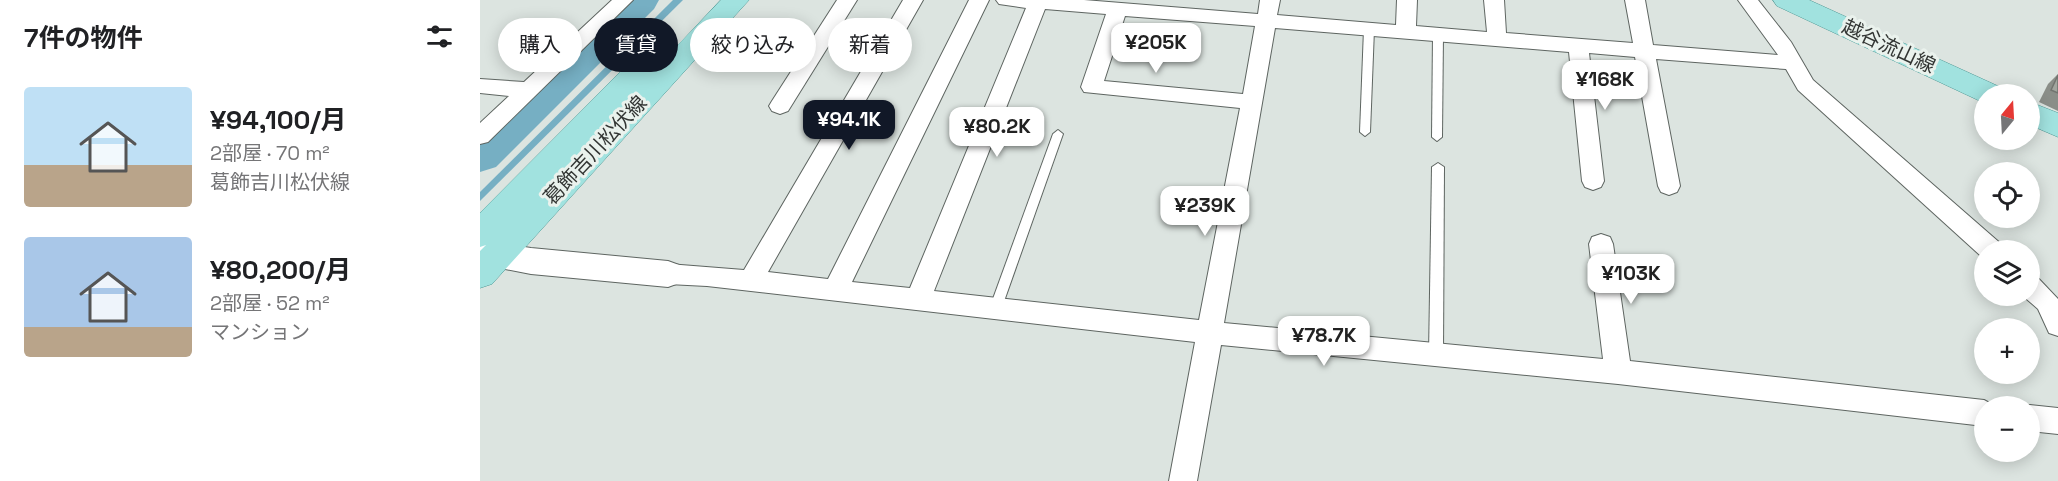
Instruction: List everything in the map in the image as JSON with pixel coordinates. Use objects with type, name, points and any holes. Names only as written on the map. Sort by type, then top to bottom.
[{"type":"main road","name":"葛飾吉川松伏線","points":[[484,254],[708,0]]},
{"type":"main road","name":"葛飾吉川松伏線","points":[[484,254],[736,0]]},
{"type":"main road","name":"越谷流山線","points":[[1786,0],[1974,86]]},
{"type":"main road","points":[[2040,118],[2058,126]]},
{"type":"street","points":[[480,136],[623,0]]},
{"type":"street","points":[[780,106],[847,0]]},
{"type":"street","points":[[750,281],[913,0]]},
{"type":"street","points":[[835,291],[979,0]]},
{"type":"street","points":[[1006,0],[1108,6],[1268,10],[1369,29],[1794,63]]},
{"type":"street","points":[[1406,32],[1407,0]]},
{"type":"street","points":[[1494,0],[1497,39]]},
{"type":"street","points":[[1635,0],[1669,186]]},
{"type":"street","points":[[1748,0],[1794,63],[1805,85],[1980,240]]},
{"type":"street","points":[[918,299],[1038,3]]},
{"type":"street","points":[[1108,6],[1091,87],[1251,102]]},
{"type":"street","points":[[1183,481],[1268,10]]},
{"type":"street","points":[[1578,46],[1593,181]]},
{"type":"street","points":[[480,86],[528,90]]},
{"type":"street","points":[[1601,244],[1618,372]]},
{"type":"street","points":[[484,254],[531,261],[996,307],[1321,345],[1618,372],[1974,412]]},
{"type":"street","points":[[2040,295],[2047,302],[2058,325]]},
{"type":"street","points":[[2040,419],[2058,421]]},
{"type":"lane","points":[[1365,132],[1369,29]]},
{"type":"lane","points":[[1437,137],[1438,34]]},
{"type":"lane","points":[[996,307],[1058,134]]},
{"type":"lane","points":[[1436,354],[1438,167]]},
{"type":"water","points":[[673,0],[683,0],[665,18],[655,18]]},
{"type":"water","points":[[601,72],[610,72],[480,201],[480,192]]},
{"type":"building","points":[[2058,75],[2058,93],[2051,90]]},
{"type":"waterway","points":[[480,155],[640,0]]}]
